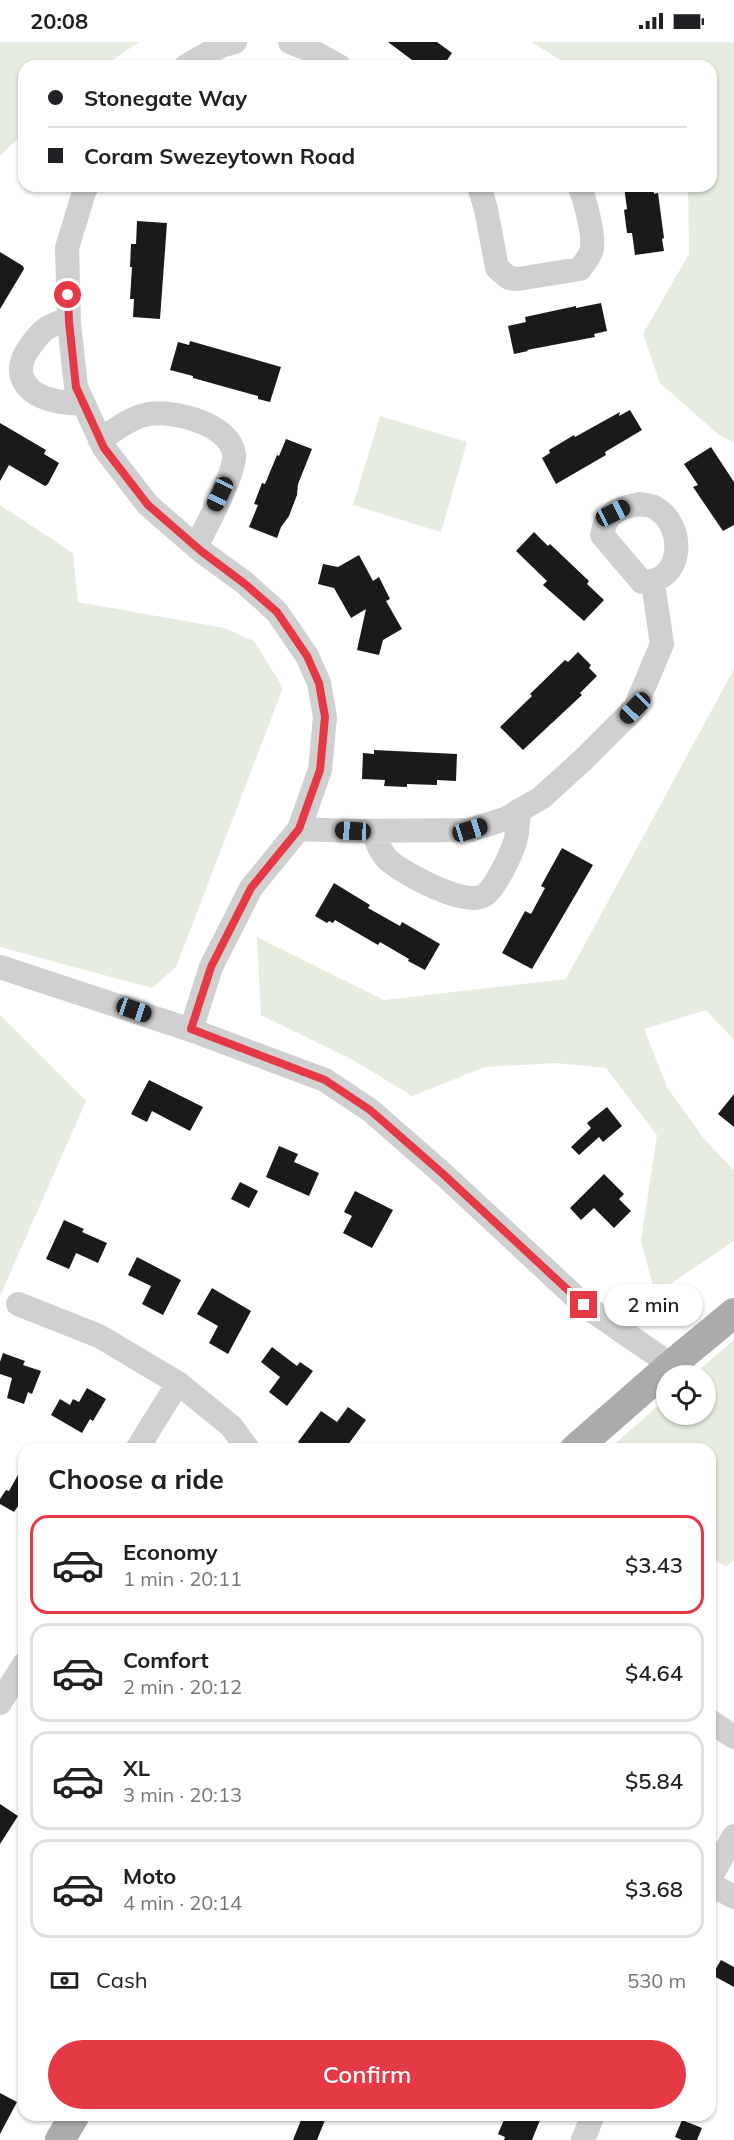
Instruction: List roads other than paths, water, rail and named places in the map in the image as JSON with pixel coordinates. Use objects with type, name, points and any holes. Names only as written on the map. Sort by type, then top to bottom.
[{"type":"main road","points":[[671,1365],[734,1313]]},
{"type":"main road","points":[[582,1443],[656,1378]]},
{"type":"main road","points":[[60,2140],[71,2121]]},
{"type":"street","points":[[196,60],[221,46],[235,42]]},
{"type":"street","points":[[290,42],[328,60]]},
{"type":"street","points":[[84,192],[67,248],[69,319],[76,387],[100,440],[148,505],[277,612],[307,656],[319,683],[325,717],[320,770],[299,829],[251,888],[211,967],[191,1029]]},
{"type":"street","points":[[481,192],[497,268],[509,278],[518,279],[580,270],[592,248],[588,214],[581,192]]},
{"type":"street","points":[[69,319],[48,326],[37,337],[20,364],[20,373],[23,381],[35,392],[55,401],[84,404]]},
{"type":"street","points":[[100,440],[130,420],[147,414],[165,412],[208,425],[222,432],[230,441],[234,455],[229,477],[196,547]]},
{"type":"street","points":[[299,829],[470,830],[505,819],[541,798],[576,767],[635,708],[662,644],[653,583]]},
{"type":"street","points":[[373,831],[379,849],[406,873],[464,898],[477,899],[486,895],[494,884],[515,842],[519,810]]},
{"type":"street","points":[[0,967],[191,1029],[325,1080],[370,1110],[442,1173],[584,1305],[671,1365]]},
{"type":"street","points":[[18,1304],[99,1336],[178,1383],[231,1426],[244,1443]]},
{"type":"street","points":[[141,1443],[178,1383]]},
{"type":"street","points":[[0,1703],[18,1674]]},
{"type":"street","points":[[716,1725],[734,1737]]},
{"type":"street","points":[[716,1868],[734,1836]]},
{"type":"street","points":[[716,1887],[734,1897]]},
{"type":"street","points":[[583,2140],[591,2121]]}]
